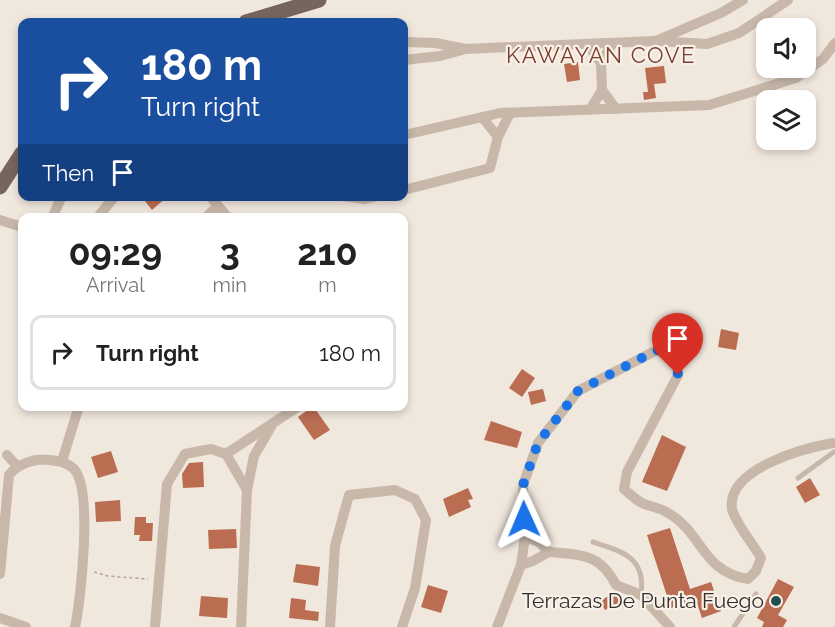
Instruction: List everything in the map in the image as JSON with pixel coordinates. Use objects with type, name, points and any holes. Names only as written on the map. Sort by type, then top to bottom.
[{"type":"main road","points":[[282,17],[319,0]]},
{"type":"main road","points":[[0,187],[18,159]]},
{"type":"street","points":[[655,41],[721,13],[744,0]]},
{"type":"street","points":[[408,42],[436,43],[465,49],[655,41],[706,44],[739,33],[788,0]]},
{"type":"street","points":[[600,63],[612,44]]},
{"type":"street","points":[[588,45],[600,63],[602,90],[616,109]]},
{"type":"street","points":[[408,134],[510,113],[709,105],[796,78],[824,59],[834,45]]},
{"type":"street","points":[[408,59],[440,56],[465,49]]},
{"type":"street","points":[[590,110],[602,90]]},
{"type":"street","points":[[408,189],[490,168],[498,136],[510,113]]},
{"type":"street","points":[[482,117],[498,136]]},
{"type":"street","points":[[101,213],[112,201]]},
{"type":"street","points":[[214,201],[224,213]]},
{"type":"street","points":[[210,213],[218,206]]},
{"type":"street","points":[[0,220],[18,226]]},
{"type":"street","points":[[676,357],[692,344]]},
{"type":"street","points":[[498,627],[521,565],[525,537],[523,485],[538,443],[578,391],[657,350],[676,357]]},
{"type":"street","points":[[676,357],[678,375],[627,472],[624,489],[640,502],[669,513],[689,530],[712,562],[731,576],[748,579],[756,571],[761,558],[738,522],[732,508],[736,489],[758,468],[807,448],[834,447]]},
{"type":"street","points":[[63,461],[78,411]]},
{"type":"street","points":[[226,454],[292,411]]},
{"type":"street","points":[[241,627],[247,490],[254,456],[273,424]]},
{"type":"street","points":[[155,627],[167,484],[184,454],[211,449],[226,454],[247,490]]},
{"type":"street","points":[[7,454],[16,466]]},
{"type":"street","points":[[0,574],[9,476],[16,466],[42,459],[63,461],[75,470],[82,484],[84,540],[75,627]]},
{"type":"street","points":[[330,627],[335,546],[349,495],[395,490],[415,499],[426,520],[415,588],[402,627]]},
{"type":"street","points":[[525,537],[539,542],[549,552],[594,559],[609,572],[616,585],[641,595],[668,626]]},
{"type":"street","points":[[521,565],[549,552]]},
{"type":"street","points":[[0,618],[26,627]]},
{"type":"lane","points":[[798,478],[834,447]]},
{"type":"lane","points":[[593,542],[617,550],[633,559],[640,570],[643,581],[641,595]]},
{"type":"lane","points":[[734,627],[756,594]]},
{"type":"path","points":[[81,573],[97,571],[108,576],[160,580]]},
{"type":"building","points":[[578,62],[580,80],[567,82],[564,64]]},
{"type":"building","points":[[664,66],[666,83],[654,84],[656,98],[644,100],[643,92],[648,92],[645,68]]},
{"type":"building","points":[[145,201],[162,201],[152,210]]},
{"type":"building","points":[[721,329],[739,333],[736,350],[718,347]]},
{"type":"building","points":[[522,369],[535,378],[522,397],[509,388]]},
{"type":"building","points":[[543,389],[546,401],[531,405],[528,392]]},
{"type":"building","points":[[306,411],[317,411],[330,430],[314,440],[298,417]]},
{"type":"building","points":[[491,421],[522,432],[517,448],[484,440]]},
{"type":"building","points":[[662,435],[686,447],[667,491],[642,482]]},
{"type":"building","points":[[111,451],[118,472],[98,478],[91,457]]},
{"type":"building","points":[[203,462],[204,487],[183,488],[182,474],[189,463]]},
{"type":"building","points":[[810,478],[820,495],[805,503],[796,487]]},
{"type":"building","points":[[468,488],[473,499],[468,500],[471,507],[449,517],[443,499]]},
{"type":"building","points":[[120,500],[121,521],[96,522],[95,502]]},
{"type":"building","points":[[135,517],[146,517],[146,523],[153,523],[152,541],[139,541],[140,535],[134,535]]},
{"type":"building","points":[[670,528],[690,589],[711,582],[721,611],[702,618],[696,600],[671,608],[647,535]]},
{"type":"building","points":[[236,529],[237,548],[209,549],[208,530]]},
{"type":"building","points":[[296,564],[320,567],[318,586],[293,582]]},
{"type":"building","name":"Terrazas De Punta Fuego","points":[[778,579],[794,587],[778,615],[787,620],[783,627],[762,627],[764,622],[757,618]]},
{"type":"building","points":[[428,585],[448,591],[441,613],[421,607]]},
{"type":"building","points":[[612,594],[627,598],[624,607],[616,604],[605,610],[600,601]]},
{"type":"building","points":[[201,596],[228,598],[227,618],[199,616]]},
{"type":"building","points":[[291,598],[306,600],[305,610],[319,612],[318,621],[289,618]]},
{"type":"place","name":"Terrazas De Punta Fuego","points":[[776,601]]},
{"type":"district","name":"KAWAYAN COVE","points":[[601,55]]},
{"type":"route","points":[[524,519],[523,485],[538,443],[578,391],[657,350],[676,357],[678,375]]}]
